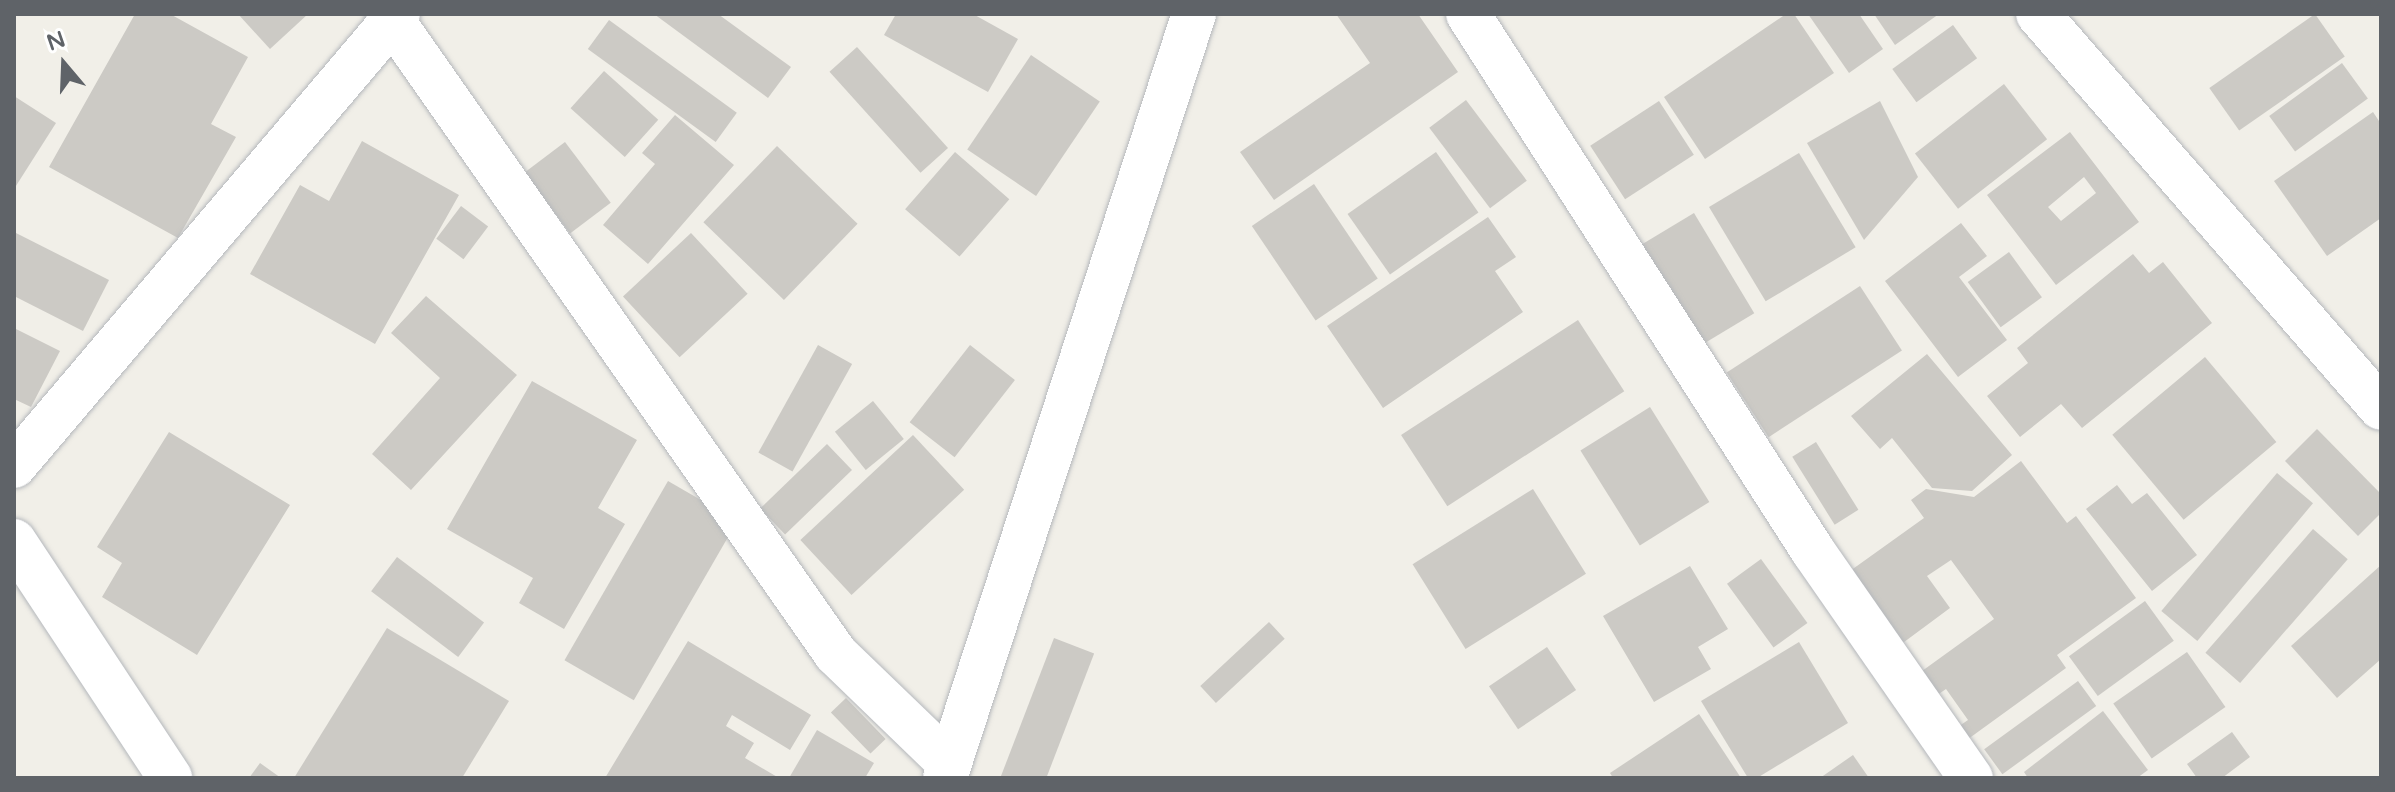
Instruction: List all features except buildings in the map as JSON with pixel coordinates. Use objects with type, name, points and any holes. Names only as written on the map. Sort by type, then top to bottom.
[{"type":"street","points":[[14,466],[393,17],[836,654],[946,770],[1194,14]]},
{"type":"street","points":[[1468,14],[1813,551],[1971,778]]},
{"type":"street","points":[[2038,14],[2381,408]]},
{"type":"street","points":[[14,541],[170,778]]}]
